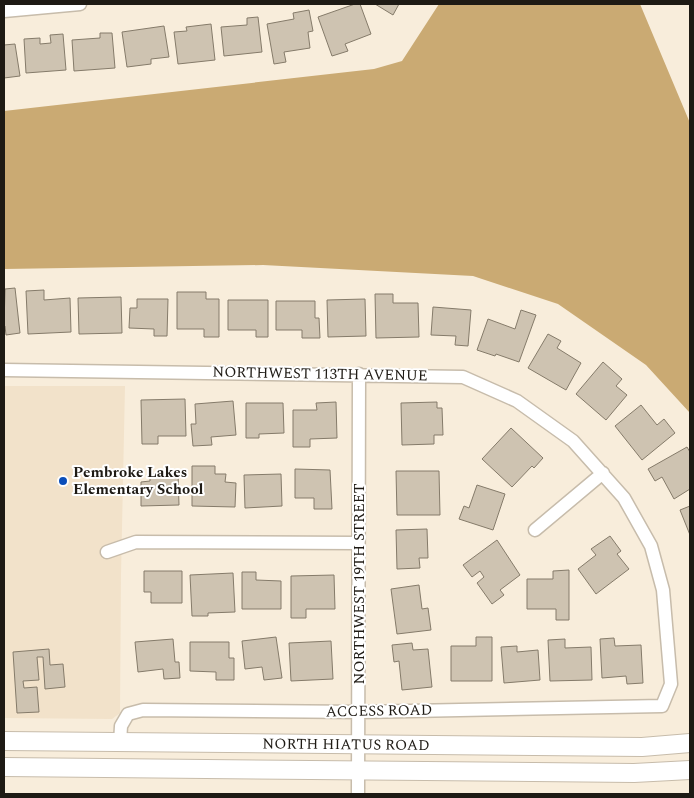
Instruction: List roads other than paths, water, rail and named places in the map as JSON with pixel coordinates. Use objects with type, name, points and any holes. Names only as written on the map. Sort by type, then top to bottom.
[{"type":"main road","name":"NORTH HIATUS ROAD","points":[[4,741],[642,747],[690,743]]},
{"type":"main road","name":"NORTH HIATUS ROAD","points":[[4,767],[634,773],[690,770]]},
{"type":"street","points":[[4,11],[80,4]]},
{"type":"street","name":"NORTHWEST 113TH AVENUE","points":[[4,370],[462,377],[516,401],[574,441],[624,498],[651,546],[663,590],[671,684],[662,706]]},
{"type":"street","name":"NORTHWEST 19TH STREET","points":[[358,794],[360,712],[359,374]]},
{"type":"street","points":[[535,530],[603,473]]},
{"type":"street","points":[[107,552],[136,542],[358,543]]},
{"type":"street","name":"ACCESS ROAD","points":[[120,743],[121,726],[128,714],[143,710],[360,712],[662,706]]},
{"type":"place","name":"Pembroke Lakes Elementary School","points":[[63,481]]}]
